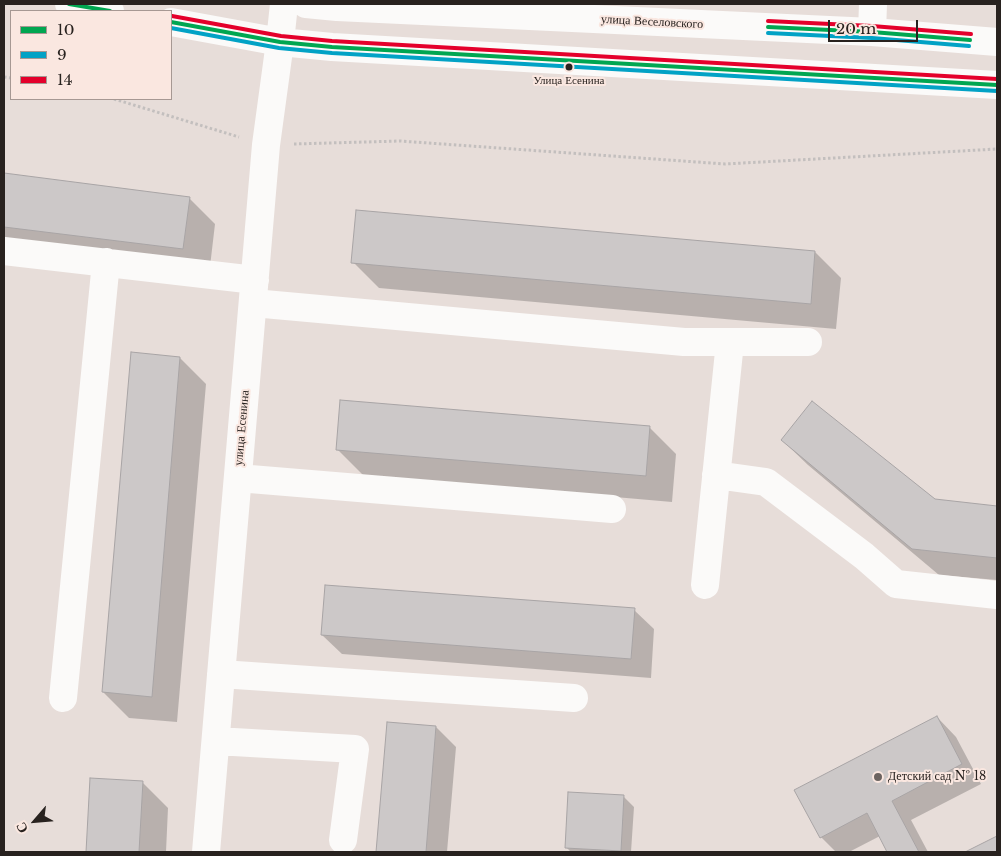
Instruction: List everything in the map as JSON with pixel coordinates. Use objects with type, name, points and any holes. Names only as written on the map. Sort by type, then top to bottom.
[{"type":"main road","points":[[69,4],[104,10]]},
{"type":"main road","name":"улица Есенина","points":[[206,852],[266,145],[284,4]]},
{"type":"main road","name":"улица Веселовского","points":[[307,4],[377,9],[872,32],[997,42]]},
{"type":"main road","points":[[872,32],[873,4]]},
{"type":"main road","points":[[172,22],[280,42],[997,84]]},
{"type":"main road","points":[[4,251],[106,262],[254,291],[684,342],[808,342]]},
{"type":"main road","points":[[63,698],[106,262]]},
{"type":"main road","points":[[704,585],[730,342]]},
{"type":"main road","points":[[716,476],[766,482],[864,556],[896,584],[997,595]]},
{"type":"main road","points":[[238,478],[612,509]]},
{"type":"main road","points":[[221,674],[574,698]]},
{"type":"main road","points":[[216,741],[355,749],[343,840]]},
{"type":"path","points":[[117,100],[266,145],[400,141],[725,164],[997,149]]},
{"type":"building","points":[[4,173],[190,197],[183,249],[4,227]]},
{"type":"building","points":[[356,210],[815,251],[811,304],[351,263]]},
{"type":"building","points":[[131,352],[180,357],[152,697],[102,692]]},
{"type":"building","points":[[340,400],[650,426],[646,476],[336,450]]},
{"type":"building","points":[[812,401],[935,499],[997,506],[997,558],[912,549],[781,440]]},
{"type":"building","points":[[325,585],[635,608],[631,659],[321,635]]},
{"type":"building","name":"Детский сад № 18","points":[[937,716],[962,764],[892,801],[919,852],[887,852],[867,813],[820,838],[794,790]]},
{"type":"building","points":[[387,722],[436,726],[426,852],[376,852]]},
{"type":"building","points":[[90,778],[143,781],[139,852],[86,852]]},
{"type":"building","points":[[568,792],[624,795],[621,851],[565,848]]},
{"type":"building","points":[[997,836],[997,852],[965,852]]},
{"type":"transit line","name":"10","points":[[69,4],[104,10]]},
{"type":"transit line","name":"14","points":[[172,16],[281,36],[332,41],[997,79]]},
{"type":"transit line","name":"14","points":[[768,21],[872,26],[971,34]]},
{"type":"transit line","name":"10","points":[[172,22],[280,42],[332,47],[997,85]]},
{"type":"transit line","name":"10","points":[[768,27],[872,32],[970,40]]},
{"type":"transit line","name":"9","points":[[172,28],[279,48],[332,53],[997,91]]},
{"type":"transit line","name":"9","points":[[768,33],[872,38],[969,46]]},
{"type":"place","name":"Улица Есенина","points":[[569,67]]},
{"type":"place","name":"Детский сад № 18","points":[[878,777]]}]
